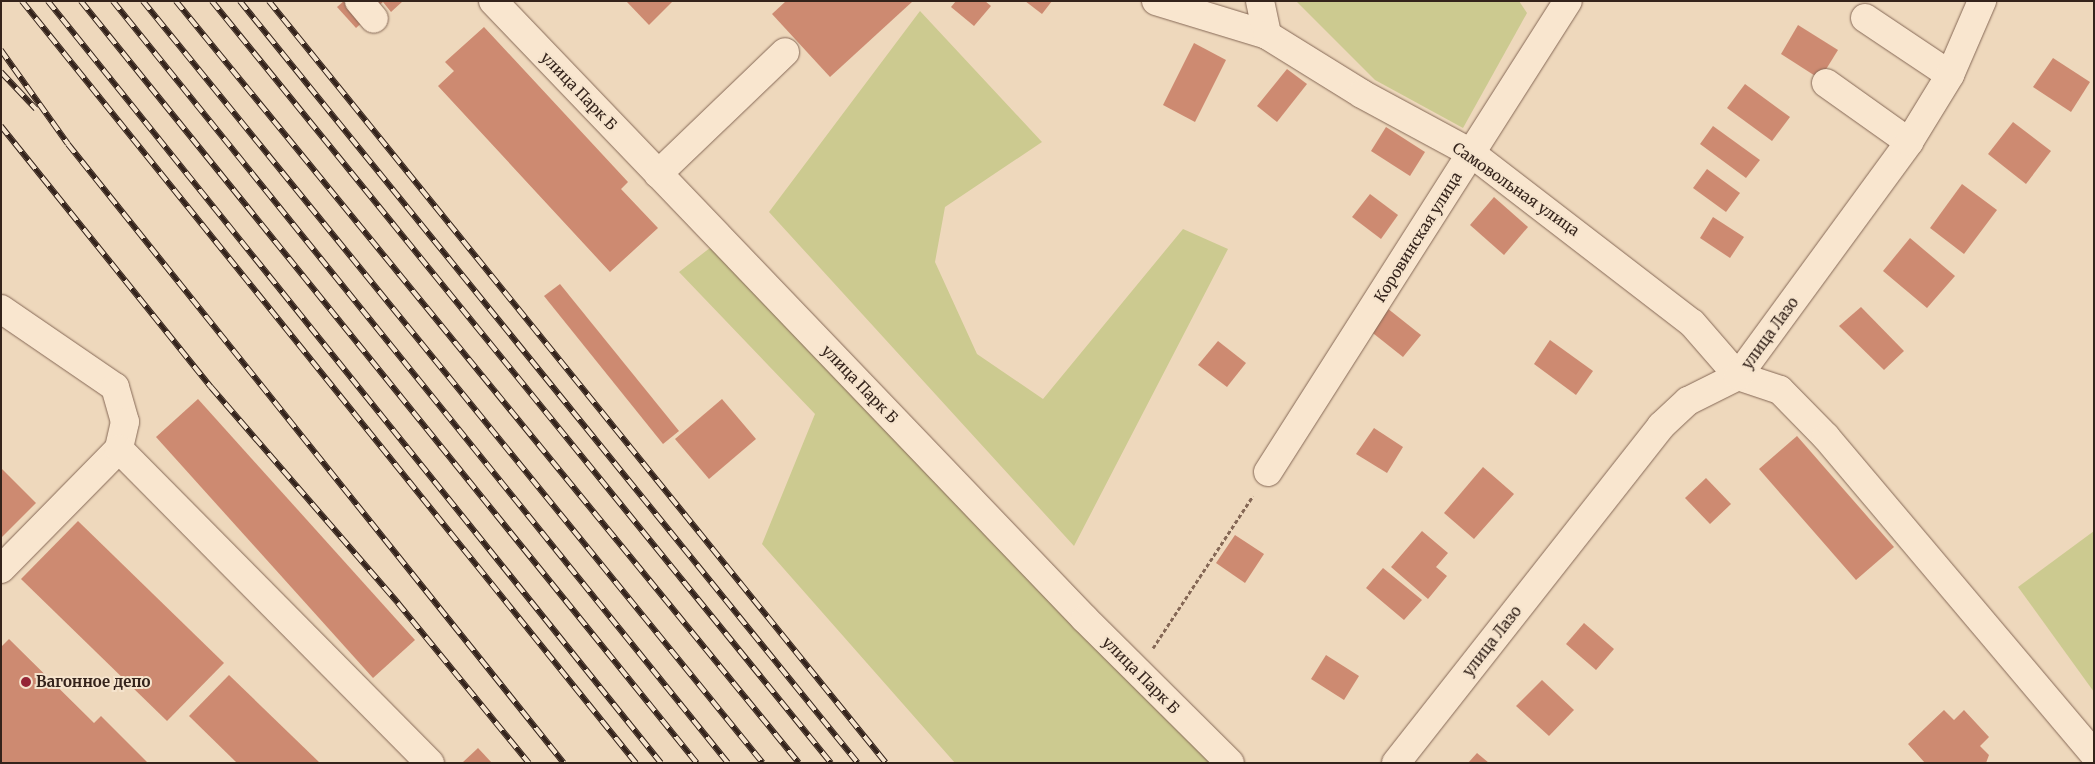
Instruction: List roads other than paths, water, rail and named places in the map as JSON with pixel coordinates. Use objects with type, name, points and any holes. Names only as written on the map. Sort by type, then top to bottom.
[{"type":"street","name":"улица Парк Б","points":[[493,1],[1138,672],[1230,763]]},
{"type":"street","name":"Самовольная улица","points":[[1156,1],[1267,35],[1362,94],[1471,153],[1692,323],[1738,376]]},
{"type":"street","points":[[1260,1],[1267,35]]},
{"type":"street","name":"Коровинская улица","points":[[1268,472],[1568,1]]},
{"type":"street","name":"улица Лазо","points":[[1396,763],[1661,426],[1688,401],[1738,376],[1909,142],[1950,75],[1982,1]]},
{"type":"street","points":[[1865,18],[1950,75]]},
{"type":"street","points":[[658,174],[785,52]]},
{"type":"street","points":[[1826,83],[1909,142]]},
{"type":"street","points":[[1,309],[115,387],[125,422],[119,448],[1,569]]},
{"type":"street","points":[[1738,376],[1780,390],[1826,437],[2094,754]]},
{"type":"street","points":[[119,448],[430,763]]},
{"type":"railway","points":[[22,1],[636,763]]},
{"type":"railway","points":[[48,1],[661,763]]},
{"type":"railway","points":[[81,1],[697,763]]},
{"type":"railway","points":[[113,1],[728,763]]},
{"type":"railway","points":[[143,1],[763,763]]},
{"type":"railway","points":[[176,1],[799,763]]},
{"type":"railway","points":[[212,1],[831,763]]},
{"type":"railway","points":[[240,1],[858,763]]},
{"type":"railway","points":[[269,1],[886,763]]},
{"type":"railway","points":[[1,50],[68,144],[564,763]]},
{"type":"railway","points":[[1,72],[36,109]]},
{"type":"railway","points":[[1,126],[211,387],[398,603],[529,763]]},
{"type":"place","name":"Вагонное депо","points":[[26,682]]}]
